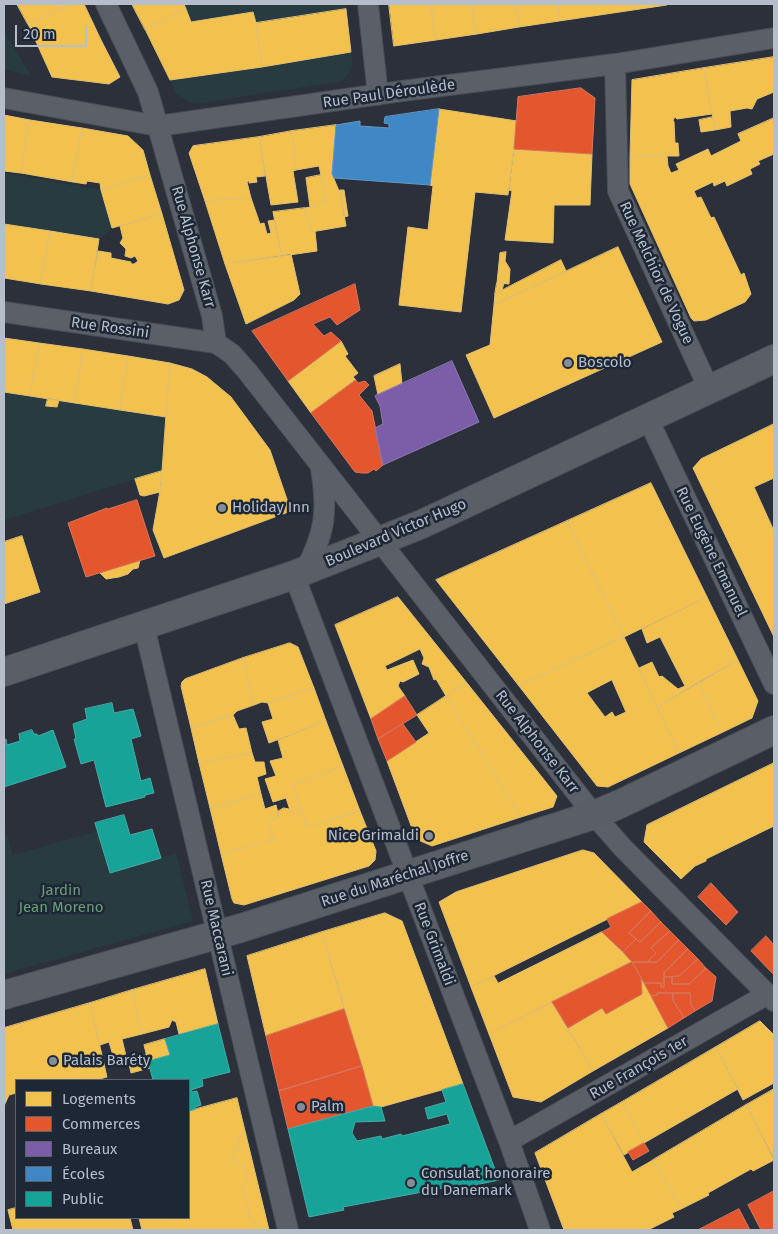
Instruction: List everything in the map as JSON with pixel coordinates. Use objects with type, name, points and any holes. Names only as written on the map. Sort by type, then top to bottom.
[{"type":"main road","name":"Boulevard Victor Hugo","points":[[4,672],[300,573],[422,524],[648,420],[774,359]]},
{"type":"main road","name":"Rue du Maréchal Joffre","points":[[4,995],[217,934],[594,815],[774,730]]},
{"type":"street","name":"Rue Alphonse Karr","points":[[106,4],[148,92],[212,316],[216,343],[232,354],[247,370],[594,815],[623,848],[771,998]]},
{"type":"street","points":[[368,4],[378,95]]},
{"type":"street","name":"Rue Paul Déroulède","points":[[4,98],[158,126],[614,64],[774,38]]},
{"type":"street","name":"Rue Melchior de Vogue","points":[[614,64],[618,191],[709,389]]},
{"type":"street","name":"Rue Rossini","points":[[4,312],[216,343]]},
{"type":"street","name":"Rue Eugène Emanuel","points":[[648,420],[774,684]]},
{"type":"street","name":"Rue Alphonse Karr","points":[[300,573],[316,550],[325,513],[325,495],[320,465]]},
{"type":"street","name":"Rue Grimaldi","points":[[300,573],[408,875],[509,1141],[540,1230]]},
{"type":"street","name":"Rue Maccarani","points":[[144,626],[288,1230]]},
{"type":"street","name":"Rue François 1er","points":[[509,1141],[771,998]]},
{"type":"green space","points":[[184,4],[346,4],[346,9],[256,23],[252,12],[191,22]]},
{"type":"green space","points":[[4,32],[31,75],[4,70]]},
{"type":"green space","points":[[351,52],[353,66],[343,81],[193,104],[176,94],[170,80]]},
{"type":"green space","points":[[4,173],[101,190],[112,228],[99,239],[4,224]]},
{"type":"green space","points":[[4,392],[48,398],[47,406],[57,407],[59,400],[166,417],[162,471],[4,520]]},
{"type":"green space","name":"Jardin Jean Moreno","points":[[4,825],[13,855],[98,831],[110,873],[176,853],[193,921],[4,974]]},
{"type":"building: Logements","points":[[17,4],[70,4],[28,24]]},
{"type":"building: Logements","points":[[70,4],[84,4],[120,77],[109,84],[52,77],[28,24]]},
{"type":"building: Logements","points":[[132,4],[184,4],[186,9],[145,29]]},
{"type":"building: Logements","points":[[389,4],[431,4],[436,40],[394,46]]},
{"type":"building: Logements","points":[[431,4],[472,4],[477,34],[436,40]]},
{"type":"building: Logements","points":[[472,4],[516,4],[519,27],[477,34]]},
{"type":"building: Logements","points":[[516,4],[557,4],[559,21],[519,27]]},
{"type":"building: Logements","points":[[557,4],[667,4],[667,5],[559,21]]},
{"type":"building: Logements","points":[[186,9],[191,22],[253,12],[262,67],[170,80],[145,29]]},
{"type":"building: Logements","points":[[346,9],[351,52],[262,67],[256,23]]},
{"type":"building: Logements","points":[[774,57],[774,92],[757,99],[752,109],[730,111],[731,127],[715,130],[704,68]]},
{"type":"building: Logements","points":[[704,68],[712,114],[677,119],[675,117],[673,120],[675,143],[678,143],[679,156],[630,156],[632,80]]},
{"type":"building: Logements","points":[[439,109],[517,121],[508,195],[475,192],[461,312],[399,305],[408,227],[428,230],[433,186],[430,185]]},
{"type":"building: Logements","points":[[4,115],[30,120],[21,173],[4,171]]},
{"type":"building: Logements","points":[[713,117],[715,130],[701,132],[699,120]]},
{"type":"building: Logements","points":[[774,118],[774,154],[758,161],[760,164],[750,169],[752,174],[727,186],[725,181],[714,186],[713,182],[694,191],[697,198],[701,197],[711,218],[714,217],[741,275],[744,273],[751,294],[745,302],[706,320],[694,321],[630,184],[630,156],[667,156],[671,173],[679,170],[676,164],[708,149],[711,156],[741,141],[738,134]]},
{"type":"building: Logements","points":[[30,120],[82,128],[73,182],[21,173]]},
{"type":"building: Logements","points":[[336,125],[332,174],[340,190],[346,226],[311,232],[305,208],[326,202],[321,175],[319,166],[296,170],[292,131]]},
{"type":"building: Logements","points":[[82,128],[128,136],[143,150],[150,175],[101,190],[100,183],[87,181],[86,184],[73,182]]},
{"type":"building: Logements","points":[[292,131],[296,170],[293,171],[298,202],[271,205],[259,137]]},
{"type":"building: Logements","points":[[259,137],[265,176],[256,177],[257,182],[249,183],[249,180],[247,182],[251,198],[205,201],[189,153],[193,146]]},
{"type":"building: Logements","points":[[514,149],[592,154],[590,205],[554,205],[553,243],[505,240],[512,191],[509,190]]},
{"type":"building: Logements","points":[[150,175],[162,214],[112,228],[101,190]]},
{"type":"building: Logements","points":[[321,175],[326,202],[310,207],[306,178]]},
{"type":"building: Logements","points":[[340,190],[344,190],[348,216],[344,217]]},
{"type":"building: Logements","points":[[251,198],[260,224],[264,223],[267,234],[271,233],[268,221],[274,220],[282,256],[225,264],[205,201]]},
{"type":"building: Logements","points":[[305,208],[311,232],[315,231],[317,251],[282,256],[273,212]]},
{"type":"building: Logements","points":[[162,214],[184,290],[179,300],[168,304],[91,291],[98,251],[111,253],[111,258],[131,262],[131,264],[138,261],[135,256],[131,258],[125,256],[126,249],[120,243],[123,238],[120,226]]},
{"type":"building: Logements","points":[[4,224],[50,231],[41,284],[4,278]]},
{"type":"building: Logements","points":[[50,231],[99,239],[91,291],[41,284]]},
{"type":"building: Logements","points":[[618,247],[662,342],[494,418],[466,355],[490,345],[494,305]]},
{"type":"building: Logements","points":[[506,252],[505,261],[510,269],[509,284],[497,283],[500,253]]},
{"type":"building: Logements","points":[[291,254],[300,294],[294,300],[246,324],[225,264]]},
{"type":"building: Logements","points":[[561,260],[566,271],[494,305],[495,294]]},
{"type":"building: Logements","points":[[497,283],[504,283],[502,290],[495,294]]},
{"type":"building: Logements","points":[[4,338],[39,343],[30,396],[4,392]]},
{"type":"building: Logements","points":[[341,341],[348,354],[345,356],[358,373],[353,377],[356,380],[311,413],[288,381]]},
{"type":"building: Logements","points":[[39,343],[83,349],[75,403],[30,396]]},
{"type":"building: Logements","points":[[83,349],[128,356],[120,410],[75,403]]},
{"type":"building: Logements","points":[[128,356],[170,363],[166,417],[120,410]]},
{"type":"building: Logements","points":[[170,363],[192,369],[207,377],[231,397],[270,450],[291,511],[164,558],[153,530],[161,485]]},
{"type":"building: Logements","points":[[400,364],[402,384],[378,395],[374,376]]},
{"type":"building: Logements","points":[[48,398],[59,400],[57,407],[46,406]]},
{"type":"building: Logements","points":[[774,424],[774,478],[754,487],[774,531],[774,637],[693,468],[701,459]]},
{"type":"building: Logements","points":[[162,471],[160,492],[144,496],[140,495],[135,479]]},
{"type":"building: Logements","points":[[651,483],[707,597],[624,637],[567,521]]},
{"type":"building: Logements","points":[[567,521],[624,637],[519,686],[436,580]]},
{"type":"building: Logements","points":[[22,536],[40,592],[4,604],[4,542]]},
{"type":"building: Logements","points":[[140,560],[138,568],[119,577],[106,579],[100,573]]},
{"type":"building: Logements","points":[[398,597],[467,683],[446,696],[436,679],[434,680],[429,667],[422,664],[424,658],[420,649],[385,666],[387,670],[413,660],[419,674],[403,682],[400,681],[398,686],[405,696],[371,719],[335,625]]},
{"type":"building: Logements","points":[[707,597],[738,660],[657,707],[639,668],[652,662],[659,677],[662,676],[678,689],[685,686],[660,637],[647,643],[642,629]]},
{"type":"building: Logements","points":[[624,637],[679,753],[608,787],[597,786],[519,686]],"holes":[[[612,680],[626,712],[615,717],[612,712],[605,717],[587,693]]]},
{"type":"building: Logements","points":[[290,643],[298,647],[314,688],[268,703],[262,702],[254,705],[243,658]]},
{"type":"building: Logements","points":[[243,658],[254,705],[237,711],[233,715],[191,728],[181,686],[182,682],[185,679]]},
{"type":"building: Logements","points":[[738,660],[758,701],[752,718],[721,733],[699,682]]},
{"type":"building: Logements","points":[[699,682],[721,733],[679,753],[657,707]]},
{"type":"building: Logements","points":[[467,683],[557,796],[553,807],[521,817],[446,696]]},
{"type":"building: Logements","points":[[314,688],[326,721],[269,743],[262,722],[273,719],[268,703]]},
{"type":"building: Logements","points":[[446,696],[521,817],[432,846],[416,839],[387,761],[429,733],[417,715]]},
{"type":"building: Logements","points":[[233,715],[239,729],[246,728],[252,753],[199,763],[191,728]]},
{"type":"building: Logements","points":[[326,721],[343,766],[293,785],[301,809],[291,813],[286,798],[273,802],[265,779],[276,776],[270,761],[283,758],[278,740]]},
{"type":"building: Logements","points":[[252,753],[255,762],[264,762],[266,774],[257,777],[261,794],[210,808],[199,763]]},
{"type":"building: Logements","points":[[774,763],[774,826],[706,859],[706,861],[695,866],[681,879],[644,842],[647,825]]},
{"type":"building: Logements","points":[[343,766],[360,811],[307,827],[293,785]]},
{"type":"building: Logements","points":[[261,794],[265,809],[276,805],[279,817],[268,821],[273,839],[221,854],[210,808]]},
{"type":"building: Logements","points":[[284,808],[289,809],[291,813],[301,809],[307,827],[360,811],[376,851],[375,860],[369,866],[244,905],[234,903],[221,854],[273,839],[268,821],[279,817],[277,812]]},
{"type":"building: Logements","points":[[583,850],[594,853],[642,902],[471,987],[439,902],[456,892]]},
{"type":"building: Logements","points":[[385,913],[402,921],[463,1084],[381,1107],[373,1106],[322,932]]},
{"type":"building: Logements","points":[[322,932],[344,1009],[266,1036],[247,956]]},
{"type":"building: Logements","points":[[602,932],[632,962],[489,1034],[471,987],[494,976],[498,983]]},
{"type":"building: Logements","points":[[205,969],[218,1024],[179,1034],[176,1022],[172,1020],[169,1027],[142,1034],[132,990]]},
{"type":"building: Logements","points":[[641,977],[668,1028],[593,1071],[568,1028],[602,1008],[606,1014],[642,994]]},
{"type":"building: Logements","points":[[132,990],[142,1034],[122,1039],[126,1056],[124,1059],[118,1060],[114,1059],[109,1042],[100,1045],[90,1003]]},
{"type":"building: Logements","points":[[552,1002],[593,1071],[541,1102],[513,1097],[489,1034]]},
{"type":"building: Logements","name":"Palais Baréty","points":[[90,1003],[107,1077],[100,1079],[15,1079],[15,1093],[9,1095],[4,1106],[4,1028]]},
{"type":"building: Logements","points":[[760,1021],[774,1035],[774,1083],[743,1100],[716,1047]]},
{"type":"building: Logements","points":[[165,1039],[170,1055],[148,1061],[144,1045]]},
{"type":"building: Logements","points":[[716,1047],[738,1089],[644,1143],[622,1102]]},
{"type":"building: Logements","points":[[147,1055],[150,1068],[131,1073],[128,1059]]},
{"type":"building: Logements","points":[[774,1089],[774,1158],[746,1105]]},
{"type":"building: Logements","points":[[237,1098],[246,1135],[238,1137],[240,1149],[233,1151],[235,1162],[244,1165],[247,1179],[242,1185],[251,1221],[257,1224],[259,1230],[142,1230],[139,1219],[190,1219],[190,1111]]},
{"type":"building: Logements","points":[[622,1102],[644,1143],[624,1155],[601,1114]]},
{"type":"building: Logements","points":[[746,1105],[774,1160],[753,1171],[751,1169],[708,1193],[709,1195],[681,1209],[653,1160]]},
{"type":"building: Logements","points":[[601,1114],[632,1172],[653,1160],[681,1209],[672,1213],[674,1217],[648,1230],[564,1230],[535,1153]]},
{"type":"building: Logements","points":[[246,1135],[269,1230],[259,1230],[257,1224],[251,1221],[242,1185],[247,1179],[244,1165],[235,1162],[233,1151],[240,1149],[238,1137]]},
{"type":"building: Logements","points":[[15,1208],[15,1219],[130,1219],[133,1230],[13,1230],[8,1210]]},
{"type":"building: Commerces","points":[[581,88],[595,98],[592,154],[514,149],[518,97]]},
{"type":"building: Commerces","points":[[355,284],[360,310],[337,325],[330,317],[313,324],[324,336],[331,332],[341,341],[288,381],[252,331]]},
{"type":"building: Commerces","points":[[356,380],[358,383],[365,381],[369,385],[359,395],[372,411],[383,465],[376,471],[374,469],[368,473],[355,472],[311,413]]},
{"type":"building: Commerces","points":[[137,500],[155,556],[86,577],[68,523],[107,508]]},
{"type":"building: Commerces","points":[[405,696],[417,715],[378,739],[371,719]]},
{"type":"building: Commerces","points":[[403,724],[416,742],[387,761],[378,739]]},
{"type":"building: Commerces","points":[[711,883],[738,912],[726,925],[698,897]]},
{"type":"building: Commerces","points":[[642,902],[651,911],[629,933],[636,939],[623,952],[602,932],[611,927],[607,919]]},
{"type":"building: Commerces","points":[[651,911],[661,922],[640,942],[629,933]]},
{"type":"building: Commerces","points":[[661,922],[670,931],[651,948],[656,953],[647,962],[632,962],[623,952],[636,939],[640,942]]},
{"type":"building: Commerces","points":[[670,931],[679,940],[657,962],[647,962],[656,953],[651,948]]},
{"type":"building: Commerces","points":[[766,936],[774,945],[774,975],[751,951]]},
{"type":"building: Commerces","points":[[679,940],[688,949],[664,973],[664,987],[661,987],[661,983],[644,983],[632,962],[657,962]]},
{"type":"building: Commerces","points":[[688,949],[698,959],[679,976],[664,977],[664,973]]},
{"type":"building: Commerces","points":[[698,959],[706,968],[689,984],[672,984],[672,977],[679,976]]},
{"type":"building: Commerces","points":[[632,962],[641,977],[642,994],[606,1014],[602,1008],[568,1028],[552,1002]]},
{"type":"building: Commerces","points":[[706,968],[716,977],[712,1001],[695,1011],[691,1004],[690,993],[657,993],[657,995],[651,996],[644,983],[661,983],[661,987],[664,987],[664,977],[672,977],[672,984],[689,984]]},
{"type":"building: Commerces","points":[[657,993],[673,993],[673,1000],[684,1018],[668,1028],[651,996],[657,995]]},
{"type":"building: Commerces","points":[[673,993],[690,993],[691,1004],[695,1011],[684,1018],[673,1000]]},
{"type":"building: Commerces","points":[[344,1009],[362,1066],[279,1091],[266,1036]]},
{"type":"building: Commerces","points":[[362,1066],[373,1106],[288,1129],[279,1091]]},
{"type":"building: Commerces","points":[[644,1143],[649,1151],[633,1160],[628,1152]]},
{"type":"building: Commerces","points":[[774,1191],[774,1228],[761,1230],[748,1205]]},
{"type":"building: Commerces","points":[[739,1209],[750,1230],[698,1230]]},
{"type":"building: Bureaux","points":[[452,361],[479,422],[383,465],[375,428],[383,424],[380,406],[375,396]]},
{"type":"building: Écoles","points":[[439,109],[430,185],[334,178],[332,174],[336,125],[360,121],[360,126],[389,128],[389,124],[384,123],[385,117]]},
{"type":"building: Public","points":[[112,703],[114,713],[133,709],[141,736],[131,739],[141,781],[150,778],[154,793],[106,807],[94,760],[81,764],[74,739],[76,739],[73,724],[87,719],[85,709]]},
{"type":"building: Public","points":[[32,730],[38,736],[53,730],[66,767],[4,787],[4,740],[6,739],[7,745],[20,741],[19,734]]},
{"type":"building: Public","points":[[124,815],[130,835],[152,829],[161,858],[110,873],[95,823]]},
{"type":"building: Public","points":[[218,1024],[230,1072],[202,1079],[203,1086],[191,1090],[192,1092],[197,1091],[201,1105],[195,1107],[196,1109],[190,1111],[190,1079],[153,1079],[148,1061],[170,1055],[165,1039]]},
{"type":"building: Public","points":[[463,1084],[499,1180],[466,1187],[465,1184],[343,1207],[344,1210],[309,1217],[288,1129],[373,1106],[381,1107],[385,1121],[355,1122],[352,1133],[357,1141],[381,1136],[382,1139],[401,1134],[402,1136],[450,1124],[447,1114],[428,1119],[425,1108],[446,1102],[442,1090]]},
{"type":"place","name":"Boscolo","points":[[568,363]]},
{"type":"place","name":"Holiday Inn","points":[[222,508]]},
{"type":"place","name":"Nice Grimaldi","points":[[429,836]]},
{"type":"place","name":"Palais Baréty","points":[[53,1061]]},
{"type":"place","name":"Palm","points":[[301,1107]]},
{"type":"place","name":"Consulat honoraire du Danemark","points":[[411,1183]]}]
